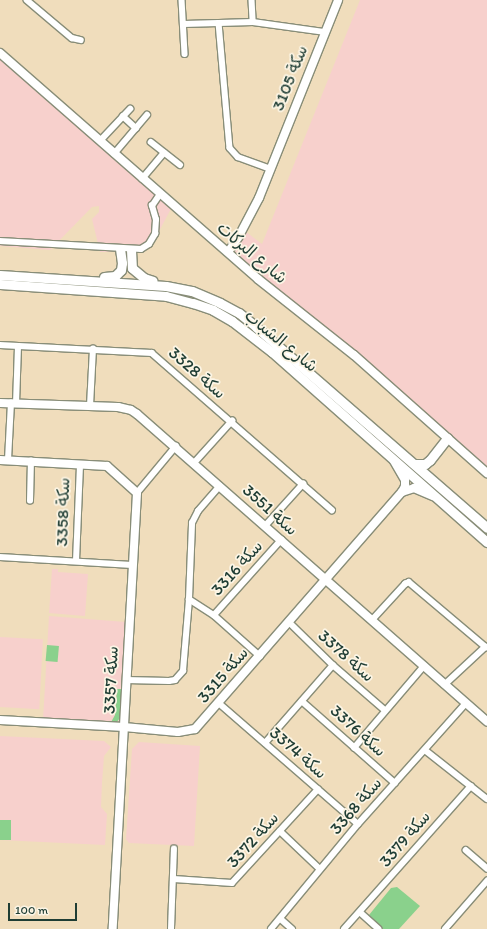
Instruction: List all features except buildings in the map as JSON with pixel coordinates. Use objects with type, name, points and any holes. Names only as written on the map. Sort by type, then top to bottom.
[{"type":"main road","points":[[65,279],[115,276],[121,270],[122,263],[120,249]]},
{"type":"main road","points":[[131,250],[131,262],[134,271],[144,278],[166,286]]},
{"type":"main road","name":"شارع الشباب","points":[[0,274],[166,286],[192,291],[238,314],[256,326],[487,528]]},
{"type":"main road","name":"شارع الشباب","points":[[1,284],[166,296],[213,310],[232,321],[272,352],[487,542]]},
{"type":"main road","points":[[414,464],[425,464],[430,460],[447,438]]},
{"type":"main road","points":[[430,460],[428,467],[430,478]]},
{"type":"street","points":[[27,0],[72,38],[81,40]]},
{"type":"street","points":[[182,0],[185,54]]},
{"type":"street","points":[[252,0],[253,22]]},
{"type":"street","name":"سكة 3105","points":[[228,252],[239,236],[259,198],[338,0]]},
{"type":"street","points":[[184,24],[253,22],[325,32]]},
{"type":"street","points":[[219,23],[230,148],[238,157],[271,169]]},
{"type":"street","name":"شارع البركات","points":[[2,56],[258,279],[354,355],[487,473]]},
{"type":"street","points":[[100,141],[130,109]]},
{"type":"street","points":[[114,154],[147,115]]},
{"type":"street","points":[[123,116],[136,128]]},
{"type":"street","points":[[151,142],[180,165]]},
{"type":"street","points":[[142,179],[164,153]]},
{"type":"street","points":[[0,242],[131,250],[143,248],[153,238],[157,226],[152,206],[160,194]]},
{"type":"street","name":"سكة 3328","points":[[0,345],[149,352],[155,355],[232,421],[332,510]]},
{"type":"street","points":[[4,460],[14,403],[18,347]]},
{"type":"street","points":[[90,406],[93,349]]},
{"type":"street","name":"سكة 3551","points":[[0,403],[90,406],[131,410],[176,446],[445,685],[486,719]]},
{"type":"street","name":"سكة 3328","points":[[194,463],[232,421]]},
{"type":"street","points":[[137,493],[176,446]]},
{"type":"street","points":[[392,458],[405,480],[405,486],[402,492]]},
{"type":"street","name":"سكة 3358","points":[[4,460],[107,466],[137,493]]},
{"type":"street","points":[[30,501],[31,462]]},
{"type":"street","name":"سكة 3358","points":[[76,561],[80,465]]},
{"type":"street","points":[[266,526],[303,484]]},
{"type":"street","points":[[126,680],[175,680],[184,666],[192,523],[198,512],[220,486]]},
{"type":"street","points":[[402,492],[414,488],[437,498]]},
{"type":"street","name":"سكة 3315","points":[[0,720],[124,726],[186,732],[200,725],[402,492]]},
{"type":"street","name":"سكة 3357","points":[[113,929],[137,493]]},
{"type":"street","name":"سكة 3316","points":[[214,615],[281,540]]},
{"type":"street","points":[[0,557],[132,565]]},
{"type":"street","points":[[372,620],[405,584],[409,582],[486,647],[445,685]]},
{"type":"street","name":"سكة 3316","points":[[189,598],[214,615],[260,656]]},
{"type":"street","name":"سكة 3378","points":[[289,622],[333,665],[385,710]]},
{"type":"street","points":[[265,743],[333,665]]},
{"type":"street","points":[[354,748],[424,666]]},
{"type":"street","name":"سكة 3376","points":[[302,701],[395,783]]},
{"type":"street","name":"سكة 3374","points":[[219,703],[358,824]]},
{"type":"street","name":"سكة 3368","points":[[271,929],[281,919],[358,824],[466,703]]},
{"type":"street","points":[[425,750],[487,799]]},
{"type":"street","name":"سكة 3379","points":[[344,929],[471,786]]},
{"type":"street","name":"سكة 3372","points":[[174,879],[232,883],[318,789]]},
{"type":"street","points":[[280,830],[320,869]]},
{"type":"street","points":[[171,929],[174,849]]},
{"type":"street","points":[[466,850],[487,868]]},
{"type":"street","points":[[445,929],[487,881]]},
{"type":"street","points":[[360,912],[379,929]]},
{"type":"street","points":[[281,919],[292,929]]},
{"type":"shaded area","points":[[360,0],[487,0],[487,474],[228,252],[245,231],[262,244]]},
{"type":"shaded area","points":[[0,53],[173,205],[157,235],[139,251],[100,252],[92,219],[99,212],[99,206],[92,207],[50,250],[0,246]]},
{"type":"shaded area","points":[[52,569],[58,569],[58,572],[88,574],[85,616],[49,613]]},
{"type":"shaded area","points":[[49,616],[126,622],[120,718],[118,723],[43,720]]},
{"type":"shaded area","points":[[0,637],[43,639],[39,709],[0,707]]},
{"type":"shaded area","points":[[0,736],[104,741],[111,747],[104,756],[102,783],[101,807],[107,814],[105,845],[0,840]]},
{"type":"shaded area","points":[[139,742],[200,746],[194,846],[129,843],[126,839],[132,749]]},
{"type":"green space","points":[[47,645],[59,646],[58,662],[46,661]]},
{"type":"green space","points":[[117,689],[122,689],[120,718],[116,723],[110,724],[115,715]]},
{"type":"green space","points":[[0,820],[11,820],[11,840],[0,840]]},
{"type":"green space","points":[[397,887],[420,906],[399,929],[383,929],[369,915],[391,888]]}]
